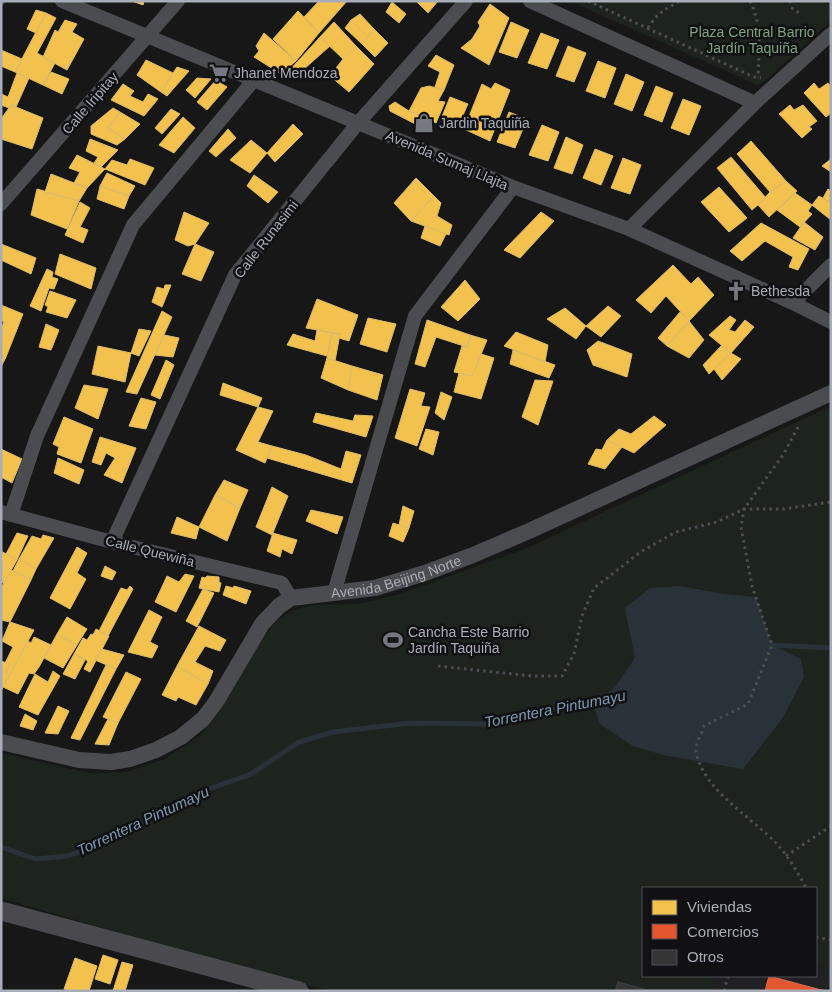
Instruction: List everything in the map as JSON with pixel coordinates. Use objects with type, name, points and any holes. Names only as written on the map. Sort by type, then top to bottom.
[{"type":"main road","points":[[1,911],[299,991]]},
{"type":"street","name":"Avenida Sumaj Llajta","points":[[62,1],[513,187],[629,229],[831,322]]},
{"type":"street","name":"Calle Iripitay","points":[[1,204],[178,1]]},
{"type":"street","name":"Calle Runasimi","points":[[112,542],[235,275],[358,123],[466,1]]},
{"type":"street","points":[[530,1],[755,103]]},
{"type":"street","points":[[629,229],[755,103],[831,34]]},
{"type":"street","points":[[6,514],[37,436],[133,226],[254,80]]},
{"type":"street","points":[[334,592],[415,316],[513,187]]},
{"type":"street","points":[[792,303],[831,265]]},
{"type":"street","name":"Avenida Beijing Norte","points":[[1,742],[79,760],[103,762],[130,759],[156,750],[181,737],[203,719],[216,702],[262,624],[279,606],[292,598],[375,588],[473,555],[831,393]]},
{"type":"street","name":"Calle Quewiña","points":[[6,514],[282,583],[292,598]]},
{"type":"path","points":[[588,1],[758,78],[764,77]]},
{"type":"path","points":[[648,28],[656,15],[680,1]]},
{"type":"path","points":[[750,1],[758,17],[760,29],[758,78]]},
{"type":"path","points":[[790,1],[792,8],[798,13]]},
{"type":"path","points":[[805,887],[786,856],[774,842],[705,777],[696,750],[704,726],[748,704],[772,645],[752,586],[741,527],[744,509],[783,455],[797,429],[806,405]]},
{"type":"path","points":[[438,666],[532,676],[562,676],[574,654],[582,616],[594,588],[642,550],[676,532],[717,522],[744,509],[783,509],[831,502]]},
{"type":"path","points":[[786,856],[831,826]]},
{"type":"path","points":[[817,937],[831,940]]},
{"type":"path","points":[[724,991],[728,977]]},
{"type":"shaded area","points":[[680,586],[724,594],[756,597],[772,645],[801,659],[804,677],[782,719],[743,769],[663,755],[633,746],[600,724],[593,704],[615,687],[635,658],[625,608],[650,588]]},
{"type":"shaded area","points":[[817,965],[831,970],[831,991],[712,991],[716,977],[817,977]]},
{"type":"green space","name":"Plaza Central Barrio Jardín Taquiña","points":[[570,1],[831,1],[831,21],[765,81],[757,85]]},
{"type":"green space","points":[[831,406],[831,970],[817,965],[817,887],[642,887],[642,977],[716,977],[712,991],[329,991],[214,961],[1,898],[1,753],[89,773],[127,772],[165,759],[199,736],[218,714],[264,637],[278,620],[296,609],[313,605],[358,604],[400,594],[527,548]]},
{"type":"building: Viviendas","points":[[132,1],[144,1],[143,5]]},
{"type":"building: Viviendas","points":[[319,1],[347,1],[319,33],[304,17]]},
{"type":"building: Viviendas","points":[[416,1],[438,1],[428,13]]},
{"type":"building: Viviendas","points":[[392,2],[406,14],[399,23],[386,12]]},
{"type":"building: Viviendas","points":[[490,4],[509,18],[489,65],[461,48],[472,39],[480,26],[478,22]]},
{"type":"building: Viviendas","points":[[36,10],[46,13],[36,33],[27,29]]},
{"type":"building: Viviendas","points":[[298,11],[319,33],[296,61],[273,39]]},
{"type":"building: Viviendas","points":[[46,13],[56,18],[37,53],[55,63],[43,85],[15,72]]},
{"type":"building: Viviendas","points":[[360,14],[374,29],[368,37],[351,20]]},
{"type":"building: Viviendas","points":[[65,20],[77,24],[72,32],[84,39],[67,70],[43,57],[55,30],[58,32]]},
{"type":"building: Viviendas","points":[[351,20],[368,37],[362,44],[345,28]]},
{"type":"building: Viviendas","points":[[334,22],[356,46],[343,59],[320,37]]},
{"type":"building: Viviendas","points":[[511,22],[529,30],[517,58],[499,52]]},
{"type":"building: Viviendas","points":[[374,29],[388,43],[375,57],[362,44]]},
{"type":"building: Viviendas","points":[[264,33],[296,61],[281,74],[254,57],[259,51],[256,46]]},
{"type":"building: Viviendas","points":[[541,33],[559,40],[547,69],[528,63]]},
{"type":"building: Viviendas","points":[[320,37],[330,46],[295,77],[288,72]]},
{"type":"building: Viviendas","points":[[356,46],[374,64],[349,92],[330,76]]},
{"type":"building: Viviendas","points":[[568,46],[586,53],[574,82],[556,76]]},
{"type":"building: Viviendas","points":[[1,50],[22,59],[15,72],[1,66]]},
{"type":"building: Viviendas","points":[[436,55],[454,65],[444,90],[435,87],[440,72],[428,66]]},
{"type":"building: Viviendas","points":[[146,60],[173,73],[161,92],[137,75]]},
{"type":"building: Viviendas","points":[[598,61],[616,68],[605,98],[586,91]]},
{"type":"building: Viviendas","points":[[177,67],[189,71],[167,96],[161,92]]},
{"type":"building: Viviendas","points":[[51,72],[69,79],[62,94],[43,85]]},
{"type":"building: Viviendas","points":[[17,73],[29,78],[16,107],[11,105],[9,108],[1,105],[1,94],[8,97]]},
{"type":"building: Viviendas","points":[[626,74],[644,82],[632,111],[614,104]]},
{"type":"building: Viviendas","points":[[197,78],[211,79],[195,98],[186,90]]},
{"type":"building: Viviendas","points":[[216,80],[227,87],[207,110],[197,102]]},
{"type":"building: Viviendas","points":[[495,83],[510,90],[490,141],[464,129],[482,84],[491,89]]},
{"type":"building: Viviendas","points":[[814,83],[819,89],[828,83],[831,87],[831,113],[826,117],[804,93]]},
{"type":"building: Viviendas","points":[[123,84],[134,91],[130,96],[143,102],[148,94],[158,99],[144,116],[111,100]]},
{"type":"building: Viviendas","points":[[429,86],[444,90],[438,101],[445,102],[436,123],[409,111],[421,88]]},
{"type":"building: Viviendas","points":[[656,86],[673,93],[662,122],[644,115]]},
{"type":"building: Viviendas","points":[[450,97],[468,104],[458,126],[441,119]]},
{"type":"building: Viviendas","points":[[683,99],[701,106],[689,135],[671,128]]},
{"type":"building: Viviendas","points":[[395,102],[431,121],[425,129],[390,111],[389,106]]},
{"type":"building: Viviendas","points":[[11,105],[43,118],[32,149],[1,139],[1,119]]},
{"type":"building: Viviendas","points":[[790,105],[794,110],[803,105],[817,121],[809,127],[812,129],[802,138],[779,114]]},
{"type":"building: Viviendas","points":[[113,108],[120,112],[108,128],[125,139],[117,145],[91,134],[91,126]]},
{"type":"building: Viviendas","points":[[171,109],[180,114],[162,134],[155,128]]},
{"type":"building: Viviendas","points":[[120,112],[140,124],[125,139],[108,128]]},
{"type":"building: Viviendas","points":[[509,112],[527,119],[515,148],[497,142]]},
{"type":"building: Viviendas","points":[[183,117],[195,128],[174,153],[159,145]]},
{"type":"building: Viviendas","points":[[293,124],[303,134],[275,162],[267,153]]},
{"type":"building: Viviendas","points":[[542,125],[559,132],[548,161],[529,155]]},
{"type":"building: Viviendas","points":[[228,129],[236,138],[216,157],[209,151]]},
{"type":"building: Viviendas","points":[[566,137],[583,145],[572,174],[554,168]]},
{"type":"building: Viviendas","points":[[90,139],[118,150],[101,167],[94,163],[98,157],[86,151]]},
{"type":"building: Viviendas","points":[[251,140],[267,153],[250,173],[230,160]]},
{"type":"building: Viviendas","points":[[751,141],[786,181],[770,192],[737,154]]},
{"type":"building: Viviendas","points":[[595,149],[613,156],[601,185],[583,178]]},
{"type":"building: Viviendas","points":[[77,155],[105,169],[87,188],[74,183],[80,172],[69,168]]},
{"type":"building: Viviendas","points":[[731,157],[766,198],[752,210],[717,168]]},
{"type":"building: Viviendas","points":[[623,158],[641,165],[630,194],[611,188]]},
{"type":"building: Viviendas","points":[[130,159],[154,168],[145,185],[105,169],[112,160],[127,165]]},
{"type":"building: Viviendas","points":[[831,159],[831,172],[822,166]]},
{"type":"building: Viviendas","points":[[107,173],[135,186],[129,196],[100,186]]},
{"type":"building: Viviendas","points":[[51,174],[87,188],[79,201],[45,192]]},
{"type":"building: Viviendas","points":[[254,175],[278,192],[268,203],[247,186]]},
{"type":"building: Viviendas","points":[[416,178],[434,196],[411,221],[394,203]]},
{"type":"building: Viviendas","points":[[786,181],[797,191],[769,217],[758,205],[770,192]]},
{"type":"building: Viviendas","points":[[100,186],[129,196],[124,209],[97,199]]},
{"type":"building: Viviendas","points":[[719,187],[747,218],[729,232],[701,202]]},
{"type":"building: Viviendas","points":[[37,189],[79,201],[67,229],[31,215]]},
{"type":"building: Viviendas","points":[[828,189],[831,191],[831,203],[823,198]]},
{"type":"building: Viviendas","points":[[795,193],[812,205],[808,211],[812,214],[800,227],[777,210]]},
{"type":"building: Viviendas","points":[[434,196],[441,203],[437,216],[452,225],[449,235],[411,221]]},
{"type":"building: Viviendas","points":[[819,196],[831,203],[831,220],[812,205]]},
{"type":"building: Viviendas","points":[[80,202],[90,208],[80,227],[88,230],[83,243],[65,235]]},
{"type":"building: Viviendas","points":[[184,212],[209,223],[195,244],[188,246],[175,240]]},
{"type":"building: Viviendas","points":[[541,212],[554,221],[520,258],[504,250]]},
{"type":"building: Viviendas","points":[[804,222],[823,237],[815,250],[793,238]]},
{"type":"building: Viviendas","points":[[761,223],[809,249],[798,270],[789,267],[793,257],[765,241],[742,261],[730,251]]},
{"type":"building: Viviendas","points":[[425,226],[446,234],[440,246],[421,238]]},
{"type":"building: Viviendas","points":[[1,244],[36,258],[31,274],[1,260]]},
{"type":"building: Viviendas","points":[[195,244],[214,252],[201,281],[182,274]]},
{"type":"building: Viviendas","points":[[60,254],[96,268],[91,289],[55,274]]},
{"type":"building: Viviendas","points":[[673,265],[691,284],[698,277],[714,295],[689,321],[666,296],[651,313],[636,300]]},
{"type":"building: Viviendas","points":[[47,269],[53,272],[52,277],[58,279],[54,289],[49,288],[41,311],[30,306]]},
{"type":"building: Viviendas","points":[[465,280],[480,299],[458,321],[441,307]]},
{"type":"building: Viviendas","points":[[165,285],[171,285],[162,307],[152,302],[157,287],[164,289]]},
{"type":"building: Viviendas","points":[[50,291],[76,300],[67,318],[46,312],[48,307],[45,305]]},
{"type":"building: Viviendas","points":[[317,299],[358,315],[349,341],[339,338],[340,334],[306,328]]},
{"type":"building: Viviendas","points":[[1,305],[23,314],[6,357],[1,355],[1,329],[4,322],[1,320]]},
{"type":"building: Viviendas","points":[[608,306],[621,316],[601,337],[586,326]]},
{"type":"building: Viviendas","points":[[565,308],[586,326],[576,339],[547,319]]},
{"type":"building: Viviendas","points":[[162,311],[172,317],[137,394],[126,392]]},
{"type":"building: Viviendas","points":[[680,312],[689,321],[667,346],[658,338]]},
{"type":"building: Viviendas","points":[[730,316],[736,320],[729,330],[735,332],[745,320],[754,327],[731,353],[709,335]]},
{"type":"building: Viviendas","points":[[368,318],[396,324],[387,352],[360,344]]},
{"type":"building: Viviendas","points":[[427,320],[470,335],[467,347],[436,337],[425,367],[415,364]]},
{"type":"building: Viviendas","points":[[689,321],[704,340],[689,358],[667,346]]},
{"type":"building: Viviendas","points":[[46,324],[59,330],[51,350],[39,347]]},
{"type":"building: Viviendas","points":[[139,329],[151,331],[139,356],[131,353]]},
{"type":"building: Viviendas","points":[[317,330],[332,333],[327,356],[287,345],[293,334],[315,341]]},
{"type":"building: Viviendas","points":[[516,332],[548,345],[545,362],[504,346]]},
{"type":"building: Viviendas","points":[[332,333],[340,334],[335,361],[327,358]]},
{"type":"building: Viviendas","points":[[164,335],[179,338],[173,357],[155,355]]},
{"type":"building: Viviendas","points":[[470,335],[487,340],[472,376],[454,372],[462,346],[467,347]]},
{"type":"building: Viviendas","points":[[598,341],[632,354],[627,377],[593,365],[587,350]]},
{"type":"building: Viviendas","points":[[722,345],[731,353],[709,374],[703,365]]},
{"type":"building: Viviendas","points":[[98,346],[131,353],[125,382],[92,374]]},
{"type":"building: Viviendas","points":[[513,350],[555,365],[549,378],[510,364]]},
{"type":"building: Viviendas","points":[[731,353],[741,359],[722,380],[714,369]]},
{"type":"building: Viviendas","points":[[481,354],[494,358],[481,399],[454,392],[459,373],[472,376]]},
{"type":"building: Viviendas","points":[[1,355],[6,357],[1,367]]},
{"type":"building: Viviendas","points":[[327,358],[352,366],[348,390],[321,378]]},
{"type":"building: Viviendas","points":[[166,360],[174,365],[160,399],[151,395]]},
{"type":"building: Viviendas","points":[[352,366],[383,375],[377,400],[348,390]]},
{"type":"building: Viviendas","points":[[535,380],[553,381],[538,425],[522,417]]},
{"type":"building: Viviendas","points":[[223,383],[262,398],[258,407],[220,395]]},
{"type":"building: Viviendas","points":[[84,385],[108,389],[98,419],[75,408]]},
{"type":"building: Viviendas","points":[[410,389],[425,393],[421,406],[430,407],[417,446],[395,438]]},
{"type":"building: Viviendas","points":[[441,392],[452,397],[444,420],[435,413]]},
{"type":"building: Viviendas","points":[[141,398],[156,402],[146,429],[129,426]]},
{"type":"building: Viviendas","points":[[258,407],[273,411],[258,442],[272,446],[265,463],[236,450]]},
{"type":"building: Viviendas","points":[[316,413],[353,421],[355,415],[373,416],[366,437],[313,422]]},
{"type":"building: Viviendas","points":[[654,416],[666,425],[634,453],[607,440],[619,429],[631,434]]},
{"type":"building: Viviendas","points":[[64,417],[93,429],[81,463],[57,454],[59,447],[53,444]]},
{"type":"building: Viviendas","points":[[426,429],[439,432],[433,455],[419,449]]},
{"type":"building: Viviendas","points":[[100,437],[136,448],[122,483],[104,475],[115,458],[106,453],[101,465],[92,462]]},
{"type":"building: Viviendas","points":[[607,440],[622,447],[605,469],[588,464],[596,449],[602,450]]},
{"type":"building: Viviendas","points":[[272,446],[306,455],[341,469],[346,451],[361,455],[352,483],[267,458]]},
{"type":"building: Viviendas","points":[[1,449],[22,459],[12,483],[1,477]]},
{"type":"building: Viviendas","points":[[58,458],[84,470],[79,484],[54,473]]},
{"type":"building: Viviendas","points":[[224,480],[248,490],[240,508],[215,495]]},
{"type":"building: Viviendas","points":[[272,487],[288,496],[272,535],[256,527]]},
{"type":"building: Viviendas","points":[[215,495],[240,508],[227,541],[199,527]]},
{"type":"building: Viviendas","points":[[403,506],[414,511],[409,528],[399,525]]},
{"type":"building: Viviendas","points":[[311,510],[343,517],[337,534],[306,521]]},
{"type":"building: Viviendas","points":[[177,517],[199,527],[196,539],[171,533]]},
{"type":"building: Viviendas","points":[[393,523],[409,528],[403,542],[389,536]]},
{"type":"building: Viviendas","points":[[17,533],[28,536],[17,560],[6,554]]},
{"type":"building: Viviendas","points":[[273,533],[297,540],[292,554],[282,549],[280,557],[267,551]]},
{"type":"building: Viviendas","points":[[43,535],[54,538],[36,569],[19,559],[32,536],[41,539]]},
{"type":"building: Viviendas","points":[[77,547],[87,553],[77,573],[86,579],[70,609],[50,598]]},
{"type":"building: Viviendas","points":[[1,551],[17,560],[4,583],[1,582]]},
{"type":"building: Viviendas","points":[[19,559],[36,569],[31,580],[13,571]]},
{"type":"building: Viviendas","points":[[105,566],[116,572],[112,580],[101,576]]},
{"type":"building: Viviendas","points":[[11,570],[31,580],[10,622],[1,620],[1,588]]},
{"type":"building: Viviendas","points":[[185,574],[194,576],[176,612],[155,602],[167,576],[179,582]]},
{"type":"building: Viviendas","points":[[207,576],[219,577],[219,582],[221,583],[219,592],[199,588],[202,577],[205,578]]},
{"type":"building: Viviendas","points":[[130,586],[133,589],[108,636],[99,631],[121,588],[127,590]]},
{"type":"building: Viviendas","points":[[226,586],[233,588],[234,586],[251,591],[246,604],[223,595]]},
{"type":"building: Viviendas","points":[[203,589],[214,593],[197,627],[186,621]]},
{"type":"building: Viviendas","points":[[149,610],[162,617],[150,642],[158,646],[152,658],[128,652]]},
{"type":"building: Viviendas","points":[[67,617],[87,629],[77,645],[57,634]]},
{"type":"building: Viviendas","points":[[10,622],[34,630],[9,676],[6,673],[9,664],[5,663],[13,647],[2,641]]},
{"type":"building: Viviendas","points":[[199,626],[226,640],[220,651],[205,646],[195,662],[213,671],[208,684],[177,666]]},
{"type":"building: Viviendas","points":[[96,629],[109,636],[90,672],[84,669],[88,661],[74,654],[83,638],[87,640]]},
{"type":"building: Viviendas","points":[[57,634],[77,645],[63,668],[44,658]]},
{"type":"building: Viviendas","points":[[34,637],[51,645],[34,674],[29,673],[18,694],[3,687],[28,641],[31,643]]},
{"type":"building: Viviendas","points":[[102,649],[124,655],[116,669],[95,660]]},
{"type":"building: Viviendas","points":[[74,654],[85,660],[75,679],[63,674]]},
{"type":"building: Viviendas","points":[[1,661],[9,664],[6,673],[9,676],[1,691]]},
{"type":"building: Viviendas","points":[[106,665],[116,669],[80,740],[71,738]]},
{"type":"building: Viviendas","points":[[177,666],[208,684],[196,705],[178,697],[176,701],[162,695]]},
{"type":"building: Viviendas","points":[[53,671],[60,676],[38,715],[19,707],[35,674],[48,682]]},
{"type":"building: Viviendas","points":[[126,672],[141,679],[118,723],[103,717]]},
{"type":"building: Viviendas","points":[[58,706],[69,711],[58,734],[45,733]]},
{"type":"building: Viviendas","points":[[25,714],[37,721],[33,730],[20,726]]},
{"type":"building: Viviendas","points":[[108,719],[118,723],[109,745],[95,744]]},
{"type":"building: Viviendas","points":[[103,955],[118,960],[110,984],[95,979]]},
{"type":"building: Viviendas","points":[[75,958],[97,966],[89,991],[70,991],[64,989]]},
{"type":"building: Viviendas","points":[[122,962],[133,965],[125,991],[113,991]]},
{"type":"building: Comercios","points":[[769,977],[773,977],[825,991],[765,991]]},
{"type":"building: Otros","points":[[618,982],[651,991],[615,991]]},
{"type":"waterway","name":"Torrentera Pintumayu","points":[[767,647],[772,645],[831,648]]},
{"type":"waterway","name":"Torrentera Pintumayu","points":[[1,847],[36,859],[68,856],[122,834],[187,797],[251,774],[299,742],[333,732],[410,723],[486,724],[581,704],[600,703]]},
{"type":"place","name":"Jhanet Mendoza","points":[[219,73]]},
{"type":"place","name":"Jardin Taquiña","points":[[424,123]]},
{"type":"place","name":"Bethesda","points":[[736,291]]},
{"type":"place","name":"Cancha Este Barrio Jardín Taquiña","points":[[393,640]]}]
